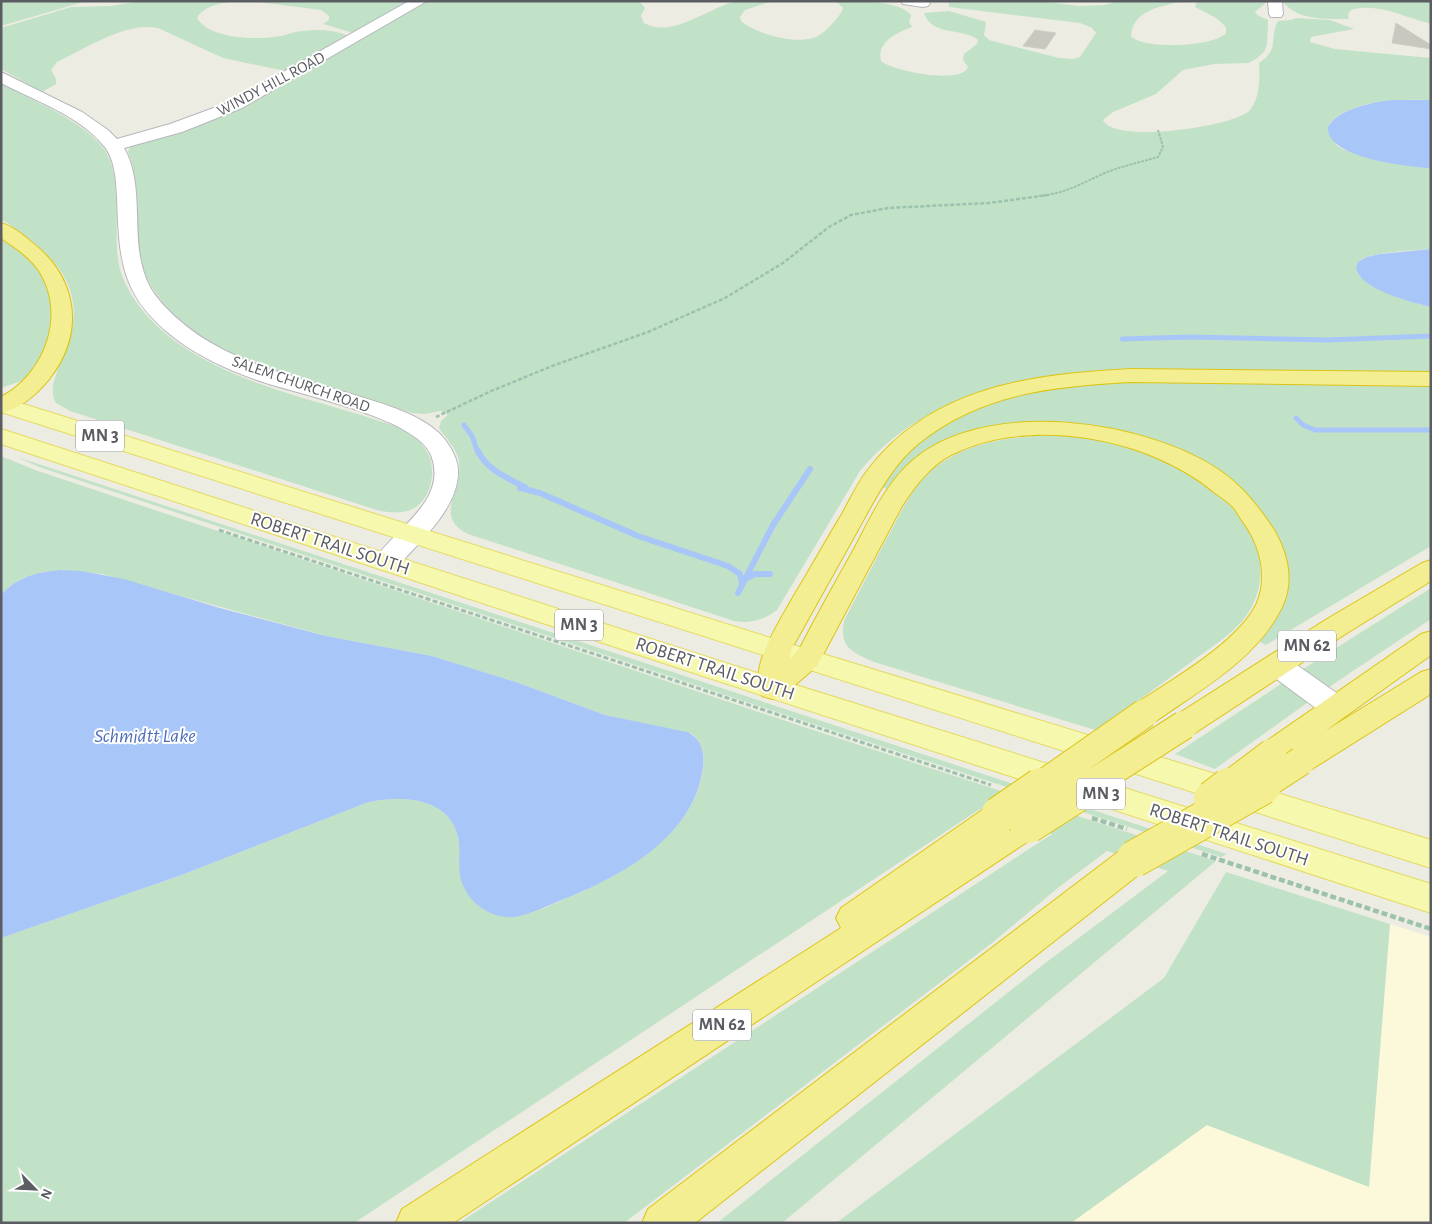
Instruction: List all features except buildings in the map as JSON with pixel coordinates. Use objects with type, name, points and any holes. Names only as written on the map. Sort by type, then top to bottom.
[{"type":"highway","points":[[1,229],[20,242],[45,265],[54,279],[62,309],[60,336],[45,371],[31,388],[2,405]]},
{"type":"highway","points":[[772,688],[777,650],[882,468],[899,448],[916,434],[976,400],[1040,383],[1113,376],[1431,379]]},
{"type":"highway","points":[[772,688],[807,660],[893,501],[912,474],[925,462],[958,443],[992,432],[1032,428],[1086,431],[1146,445],[1181,460],[1211,477],[1240,501],[1260,524],[1269,542],[1276,566],[1272,599],[1267,610],[1254,629],[1216,661],[1145,713],[1013,820]]},
{"type":"highway","name":"MN 62","points":[[416,1223],[502,1167],[1013,820],[1184,725],[1431,569]]},
{"type":"highway","points":[[662,1223],[1134,859],[1260,788],[1335,706],[1431,641]]},
{"type":"highway","points":[[1287,757],[1431,680]]},
{"type":"main road","name":"ROBERT TRAIL SOUTH","points":[[2,405],[807,660],[1431,854]]},
{"type":"main road","name":"ROBERT TRAIL SOUTH","points":[[1,436],[772,688],[1431,899]]},
{"type":"street","name":"WINDY HILL ROAD","points":[[113,146],[176,128],[236,106],[420,1]]},
{"type":"street","points":[[908,1],[923,4]]},
{"type":"street","name":"SALEM CHURCH ROAD","points":[[1,76],[82,120],[103,134],[113,146],[120,157],[125,174],[127,242],[131,266],[135,278],[146,297],[173,326],[213,353],[249,370],[386,413],[418,427],[430,436],[442,452],[445,463],[446,474],[443,488],[436,505],[412,535],[386,562]]},
{"type":"street","points":[[1277,665],[1335,706]]},
{"type":"path","points":[[418,427],[457,406],[489,392],[552,366],[648,332],[725,298],[783,262],[829,227],[851,215],[888,208],[1006,201],[1067,192],[1106,173],[1158,157],[1162,153],[1164,146],[1158,130]]},
{"type":"shaded area","points":[[1390,924],[1431,937],[1431,1223],[1071,1223],[1206,1125],[1369,1187]]},
{"type":"green space","points":[[1,1],[82,1],[83,2],[1,26]]},
{"type":"green space","points":[[142,1],[236,1],[209,7],[197,18],[203,25],[213,31],[236,37],[272,37],[315,30],[333,31],[349,36],[290,72],[223,58],[158,28],[146,27],[120,32],[57,62],[51,70],[56,79],[56,84],[42,92],[1,69],[1,28],[71,7],[110,6]]},
{"type":"green space","points":[[250,1],[413,1],[353,33],[323,24],[329,20],[329,16],[321,10]]},
{"type":"green space","points":[[426,1],[639,1],[645,8],[641,16],[644,23],[655,27],[666,27],[690,21],[736,1],[772,1],[745,10],[740,17],[741,21],[766,34],[798,40],[816,37],[832,24],[843,8],[836,1],[877,2],[897,6],[905,10],[911,15],[909,22],[912,27],[895,35],[885,43],[880,54],[881,61],[898,69],[941,76],[963,72],[968,67],[963,60],[964,54],[977,44],[978,40],[971,36],[934,26],[928,21],[924,13],[949,11],[986,22],[984,35],[989,40],[1059,58],[1073,59],[1080,57],[1096,33],[1092,28],[1080,23],[949,7],[947,1],[1038,1],[1080,6],[1105,5],[1118,1],[1182,1],[1158,8],[1143,15],[1133,27],[1131,36],[1149,43],[1178,45],[1208,41],[1219,38],[1226,33],[1226,27],[1216,18],[1195,7],[1197,1],[1268,1],[1255,12],[1257,15],[1268,20],[1267,45],[1264,52],[1256,59],[1248,63],[1214,64],[1183,70],[1156,94],[1113,112],[1103,120],[1111,127],[1128,131],[1149,132],[1220,123],[1249,111],[1257,95],[1259,63],[1270,53],[1278,21],[1296,18],[1330,20],[1354,29],[1311,37],[1310,42],[1335,49],[1431,58],[1431,100],[1377,102],[1363,105],[1338,116],[1329,124],[1336,145],[1344,150],[1431,168],[1431,249],[1372,256],[1359,262],[1356,269],[1360,277],[1412,302],[1431,307],[1431,373],[1110,370],[1041,377],[973,395],[942,408],[912,425],[884,446],[860,471],[777,610],[762,619],[751,621],[734,621],[468,534],[457,527],[452,519],[452,502],[459,472],[459,461],[456,451],[439,428],[441,421],[448,415],[440,411],[425,414],[412,413],[300,379],[260,364],[221,347],[188,326],[161,300],[143,268],[139,254],[135,181],[128,152],[130,147],[138,143],[252,102]]},
{"type":"green space","points":[[1282,1],[1431,1],[1431,24],[1381,9],[1371,8],[1351,10],[1348,14],[1349,19],[1312,18],[1288,8]]},
{"type":"green space","points":[[1,84],[77,124],[98,142],[107,153],[112,167],[117,197],[117,245],[121,272],[128,289],[139,306],[163,331],[191,352],[222,369],[291,394],[392,425],[411,435],[426,450],[432,466],[431,484],[428,492],[417,506],[402,512],[380,511],[70,411],[56,403],[53,394],[53,384],[71,334],[74,314],[72,296],[66,280],[57,266],[31,241],[1,219]]},
{"type":"green space","points":[[1,236],[41,270],[54,301],[51,335],[37,367],[21,381],[1,388]]},
{"type":"green space","points":[[1125,381],[1431,384],[1431,546],[1266,645],[1259,641],[1272,624],[1281,607],[1286,589],[1283,554],[1277,537],[1267,520],[1254,503],[1120,431],[1063,423],[1038,422],[995,425],[951,438],[921,454],[888,489],[881,487],[904,456],[927,436],[952,420],[979,407],[1035,391],[1065,386]]},
{"type":"green space","points":[[1050,435],[1115,443],[1141,450],[1199,479],[1220,496],[1238,515],[1252,536],[1260,559],[1259,584],[1250,610],[1239,625],[1217,644],[1095,730],[874,662],[849,648],[843,637],[844,621],[860,589],[908,499],[929,473],[944,461],[977,446],[1013,438]]},
{"type":"green space","points":[[1,456],[35,470],[804,727],[1216,861],[782,1223],[717,1223],[1044,964],[1168,871],[1107,851],[1059,887],[992,943],[624,1223],[459,1223],[1052,834],[980,809],[354,1223],[1,1223],[1,938],[179,876],[366,803],[392,799],[407,799],[420,802],[433,806],[444,813],[452,823],[458,836],[464,886],[477,904],[513,913],[529,913],[587,890],[631,865],[652,850],[671,833],[686,814],[697,793],[704,759],[701,745],[692,734],[605,715],[516,682],[432,656],[326,636],[102,574],[60,570],[43,572],[23,578],[1,595]]},
{"type":"green space","points":[[17,457],[1227,854],[1221,857],[807,722],[39,467]]},
{"type":"green space","points":[[1431,588],[1431,619],[1326,689],[1300,671]]},
{"type":"green space","points":[[1284,682],[1311,700],[1215,769],[1175,754]]},
{"type":"green space","points":[[1226,872],[1390,924],[1369,1187],[1207,1125],[1071,1223],[836,1223],[1164,978]]},
{"type":"water","points":[[1394,100],[1431,100],[1431,168],[1405,166],[1370,159],[1340,146],[1331,138],[1328,127],[1339,115],[1368,104]]},
{"type":"water","points":[[1431,249],[1431,307],[1377,289],[1367,283],[1356,269],[1358,262],[1367,257]]},
{"type":"water","name":"Schmidtt Lake","points":[[60,570],[81,571],[124,579],[220,608],[326,636],[432,656],[516,682],[605,715],[687,732],[696,738],[703,751],[703,767],[697,792],[686,814],[670,834],[630,866],[584,891],[533,912],[515,917],[506,917],[488,912],[467,893],[460,875],[458,837],[453,823],[444,813],[433,806],[421,802],[393,799],[366,803],[179,876],[1,938],[1,595],[14,584],[28,576]]},
{"type":"waterway","points":[[1122,339],[1190,337],[1328,340],[1431,336]]},
{"type":"waterway","points":[[1296,418],[1303,425],[1315,430],[1431,430]]},
{"type":"waterway","points":[[464,425],[472,436],[478,453]]},
{"type":"waterway","points":[[478,451],[492,468],[525,487]]},
{"type":"waterway","points":[[745,579],[773,525],[810,469]]},
{"type":"waterway","points":[[520,488],[540,493],[638,536],[728,566],[740,574],[742,583]]},
{"type":"waterway","points":[[745,579],[755,574],[770,574]]},
{"type":"waterway","points":[[738,593],[745,579]]}]
